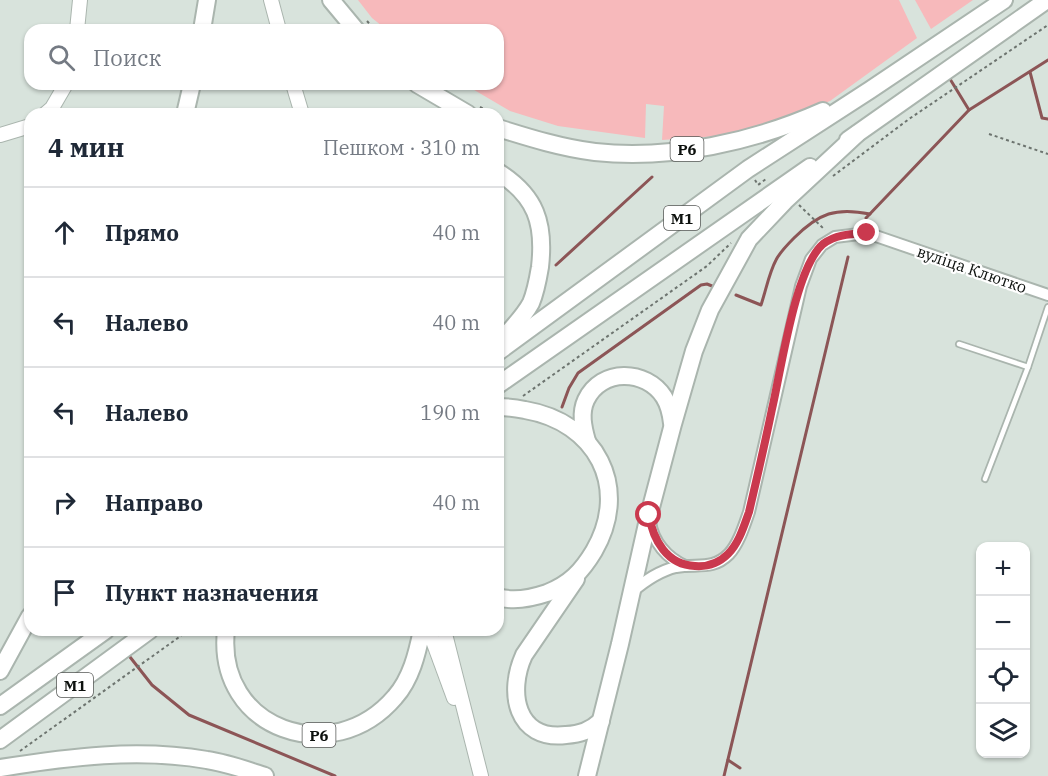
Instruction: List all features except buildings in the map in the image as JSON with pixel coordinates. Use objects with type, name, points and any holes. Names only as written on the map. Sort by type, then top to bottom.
[{"type":"highway","points":[[203,24],[207,0]]},
{"type":"highway","points":[[332,0],[351,24]]},
{"type":"highway","name":"М1","points":[[504,348],[748,169],[1004,0]]},
{"type":"highway","name":"М1","points":[[504,381],[1047,0]]},
{"type":"highway","points":[[186,108],[191,90]]},
{"type":"highway","points":[[427,90],[458,108]]},
{"type":"highway","name":"Р6","points":[[504,130],[539,142],[596,152],[662,153],[738,141],[801,121],[870,90]]},
{"type":"highway","points":[[587,776],[673,424],[694,351],[719,291],[749,239],[785,201],[857,134]]},
{"type":"highway","points":[[504,176],[525,193],[534,208],[540,224],[541,241],[537,283],[532,301],[504,338]]},
{"type":"highway","points":[[587,441],[583,410],[587,399],[603,381],[615,376],[626,375],[641,378],[655,386],[669,407],[673,424]]},
{"type":"highway","points":[[504,407],[549,416],[574,428],[587,441],[603,465],[608,494],[603,532],[579,574],[524,655],[514,689],[517,704],[525,720],[539,731],[559,736],[578,734],[592,729],[601,721]]},
{"type":"highway","points":[[504,598],[536,597],[554,590],[579,574]]},
{"type":"highway","points":[[0,671],[24,627]]},
{"type":"highway","name":"М1","points":[[0,706],[98,636]]},
{"type":"highway","name":"М1","points":[[0,740],[142,636]]},
{"type":"highway","name":"Р6","points":[[226,636],[229,673],[246,703],[261,716],[289,732],[320,735],[351,728],[371,719],[387,706],[397,696],[407,680],[417,656],[421,636]]},
{"type":"highway","points":[[0,768],[99,754],[156,754],[208,760],[265,776]]},
{"type":"main road","points":[[78,24],[80,0]]},
{"type":"main road","points":[[270,0],[277,24]]},
{"type":"main road","points":[[52,108],[62,90]]},
{"type":"main road","points":[[295,90],[300,108]]},
{"type":"main road","points":[[0,135],[24,128]]},
{"type":"main road","points":[[431,636],[475,753]]},
{"type":"main road","points":[[446,636],[482,776]]},
{"type":"street","name":"вуліца Клютко","points":[[632,592],[659,572],[686,566],[704,567],[719,562],[730,552],[740,535],[749,512],[796,305],[811,259],[822,245],[835,237],[867,233],[1048,295]]},
{"type":"street","points":[[649,515],[654,536],[661,548],[675,562],[686,566]]},
{"type":"lane","points":[[985,479],[1028,367],[1048,307]]},
{"type":"lane","points":[[959,344],[1028,367]]},
{"type":"path","points":[[830,178],[909,119],[1048,25]]},
{"type":"path","points":[[988,134],[1048,154]]},
{"type":"path","points":[[785,201],[794,209],[799,205],[818,225]]},
{"type":"path","points":[[504,406],[707,266],[737,237]]},
{"type":"path","points":[[19,751],[181,636]]},
{"type":"shaded area","points":[[358,0],[899,0],[917,38],[830,101],[782,120],[732,135],[662,140],[664,106],[646,104],[645,138],[558,126],[510,111],[474,90],[504,90],[504,24],[380,24]]},
{"type":"shaded area","points":[[915,0],[973,0],[931,29]]},
{"type":"waterway","points":[[866,218],[969,110],[1048,60]]},
{"type":"waterway","points":[[1030,72],[1042,118],[1048,119]]},
{"type":"waterway","points":[[950,79],[969,110]]},
{"type":"waterway","points":[[556,265],[652,177]]},
{"type":"waterway","points":[[736,295],[761,305],[771,270],[780,254],[803,230],[820,218],[847,211],[870,214]]},
{"type":"waterway","points":[[724,776],[848,257]]},
{"type":"waterway","points":[[562,407],[578,373],[701,285],[712,286]]},
{"type":"waterway","points":[[130,657],[152,685],[189,715],[335,776]]},
{"type":"waterway","points":[[728,760],[740,768]]},
{"type":"route","points":[[649,515],[654,536],[661,548],[675,562],[686,566],[704,567],[719,562],[730,552],[749,512],[791,324],[811,259],[822,245],[835,237],[867,233]]}]
